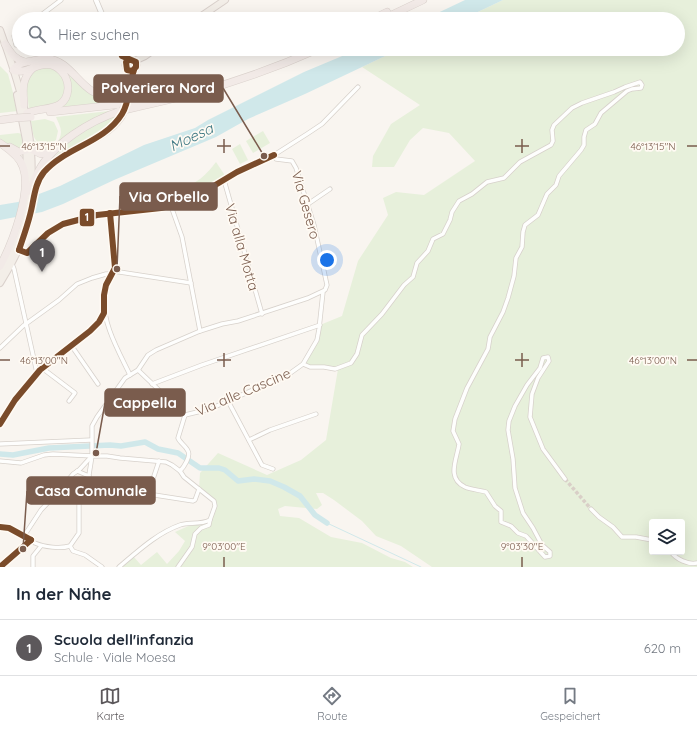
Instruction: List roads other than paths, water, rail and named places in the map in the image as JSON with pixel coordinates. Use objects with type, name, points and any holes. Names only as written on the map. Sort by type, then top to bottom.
[{"type":"highway","points":[[387,12],[412,0]]},
{"type":"highway","points":[[398,12],[423,0]]},
{"type":"highway","points":[[2,43],[12,55]]},
{"type":"highway","points":[[13,56],[18,60],[26,62]]},
{"type":"highway","points":[[153,100],[234,78],[291,56]]},
{"type":"highway","points":[[0,117],[123,106],[185,96],[238,81],[302,56]]},
{"type":"highway","points":[[11,68],[26,62],[45,59],[56,60],[92,91],[123,106]]},
{"type":"highway","points":[[11,68],[21,71],[36,66],[48,65],[60,70],[66,79],[67,90],[65,98],[58,106],[30,114]]},
{"type":"highway","points":[[24,105],[24,81],[29,72],[36,66]]},
{"type":"highway","points":[[32,193],[32,172],[72,136],[88,125],[123,106]]},
{"type":"highway","points":[[0,120],[15,116]]},
{"type":"highway","points":[[0,142],[22,152],[29,146],[38,153],[44,154],[56,150]]},
{"type":"highway","points":[[0,142],[21,162],[25,174],[19,234],[0,266]]},
{"type":"main road","points":[[206,12],[221,1]]},
{"type":"main road","points":[[0,30],[2,43],[24,105],[32,172],[19,234],[19,250],[0,283]]},
{"type":"main road","points":[[0,275],[10,258],[25,218],[32,193],[44,172],[64,155],[103,134],[119,119],[126,105],[131,65],[145,56]]},
{"type":"main road","points":[[11,68],[12,78],[20,104],[29,146]]},
{"type":"main road","points":[[0,270],[19,234]]},
{"type":"street","points":[[45,12],[61,0]]},
{"type":"street","points":[[96,0],[101,12]]},
{"type":"street","points":[[122,56],[131,65]]},
{"type":"street","points":[[303,364],[310,367],[335,369],[351,362],[357,354],[362,335],[382,314],[404,285],[413,277],[417,262],[428,251],[433,239],[443,234],[452,212],[460,200],[472,194],[488,182],[504,178],[520,162],[551,145],[554,125],[572,108],[640,82],[642,85],[641,88],[627,91],[601,113],[594,124],[586,130],[584,144],[581,150],[559,176],[556,185],[547,194],[538,215],[525,225],[522,247],[516,258],[514,276],[508,298],[501,317],[492,334],[488,349],[467,388],[455,419],[453,429],[454,435],[459,444],[454,470],[454,476],[457,480],[465,487],[486,492],[495,506],[501,511],[501,522],[511,526],[518,533],[528,537],[545,556],[550,556],[550,552],[542,545],[533,528],[522,513],[515,488],[513,460],[508,430],[509,421],[515,406],[527,385],[540,368],[543,358],[548,357],[549,361],[538,378],[532,394],[530,417],[543,449],[565,479]]},
{"type":"street","points":[[19,250],[27,253],[48,233],[63,224],[97,215],[171,206],[192,199],[237,172],[274,155],[322,124],[358,87]]},
{"type":"street","name":"Via Gesero","points":[[274,155],[276,159],[288,160],[294,164],[314,225],[327,285],[323,292]]},
{"type":"street","name":"Via alla Motta","points":[[224,180],[262,314]]},
{"type":"street","points":[[308,204],[330,189]]},
{"type":"street","points":[[171,206],[182,237],[200,331]]},
{"type":"street","points":[[110,213],[115,259],[113,270],[106,285],[104,295],[104,313],[128,376]]},
{"type":"street","points":[[12,264],[38,373]]},
{"type":"street","points":[[113,270],[191,283]]},
{"type":"street","points":[[0,348],[23,326],[59,300],[77,284],[92,278],[111,274]]},
{"type":"street","points":[[0,527],[9,528],[41,546],[70,546],[78,534],[79,508],[89,476],[92,456],[92,429],[95,421],[128,376],[138,370],[147,357],[153,352],[200,331],[262,314],[323,292]]},
{"type":"street","name":"Via alle Cascine","points":[[180,471],[189,454],[188,450],[178,438],[185,415],[210,409],[289,374],[303,364],[316,340],[320,325],[323,292]]},
{"type":"street","points":[[0,424],[15,400],[42,368],[94,328],[104,313]]},
{"type":"street","points":[[152,384],[202,365],[320,325]]},
{"type":"street","points":[[71,345],[98,384]]},
{"type":"street","points":[[42,368],[75,393],[69,401]]},
{"type":"street","points":[[138,370],[185,415]]},
{"type":"street","points":[[228,401],[262,465],[273,469]]},
{"type":"street","points":[[249,440],[270,430],[316,414]]},
{"type":"street","points":[[0,444],[91,441]]},
{"type":"street","points":[[0,462],[21,463],[49,454],[107,456],[159,461],[170,464],[215,502],[209,525],[201,528],[195,534],[192,547],[178,567]]},
{"type":"street","points":[[60,490],[68,484],[68,480],[92,456]]},
{"type":"street","points":[[159,461],[148,494],[152,496],[192,501],[195,500],[199,489]]},
{"type":"street","points":[[76,471],[89,476]]},
{"type":"street","points":[[68,484],[79,486],[84,491],[94,495],[116,496],[137,494]]},
{"type":"street","points":[[24,536],[40,510],[57,493]]},
{"type":"street","points":[[591,509],[599,517],[613,526],[622,537],[636,537],[649,539]]},
{"type":"street","points":[[119,567],[149,543],[174,528],[184,524],[193,524],[210,520]]},
{"type":"street","points":[[0,567],[31,540]]},
{"type":"street","points":[[33,567],[33,556],[41,546]]},
{"type":"street","points":[[70,546],[71,550],[85,555],[102,567]]},
{"type":"street","points":[[674,555],[680,560],[692,564],[697,562]]},
{"type":"water","points":[[465,0],[503,0],[478,12],[440,12]]},
{"type":"water","name":"Moesa","points":[[342,56],[385,56],[248,119],[216,137],[114,180],[63,204],[42,212],[0,220],[0,205],[18,202],[60,186],[144,145],[195,128],[304,72]]},
{"type":"waterway","points":[[0,454],[13,455],[49,448],[110,445],[121,446],[145,442],[158,449],[178,453],[200,468],[219,468],[225,470],[238,481],[254,479],[270,481],[284,487],[300,496],[315,515],[327,523]]},
{"type":"waterway","points":[[327,523],[421,567]]},
{"type":"tunnel","points":[[565,479],[591,509]]},
{"type":"place","name":"Polveriera Nord","points":[[264,156]]},
{"type":"place","name":"Via Orbello","points":[[117,269]]},
{"type":"place","name":"Scuola dell'infanzia","points":[[42,272]]},
{"type":"place","name":"Cappella","points":[[96,453]]},
{"type":"place","name":"Casa Comunale","points":[[23,549]]}]
